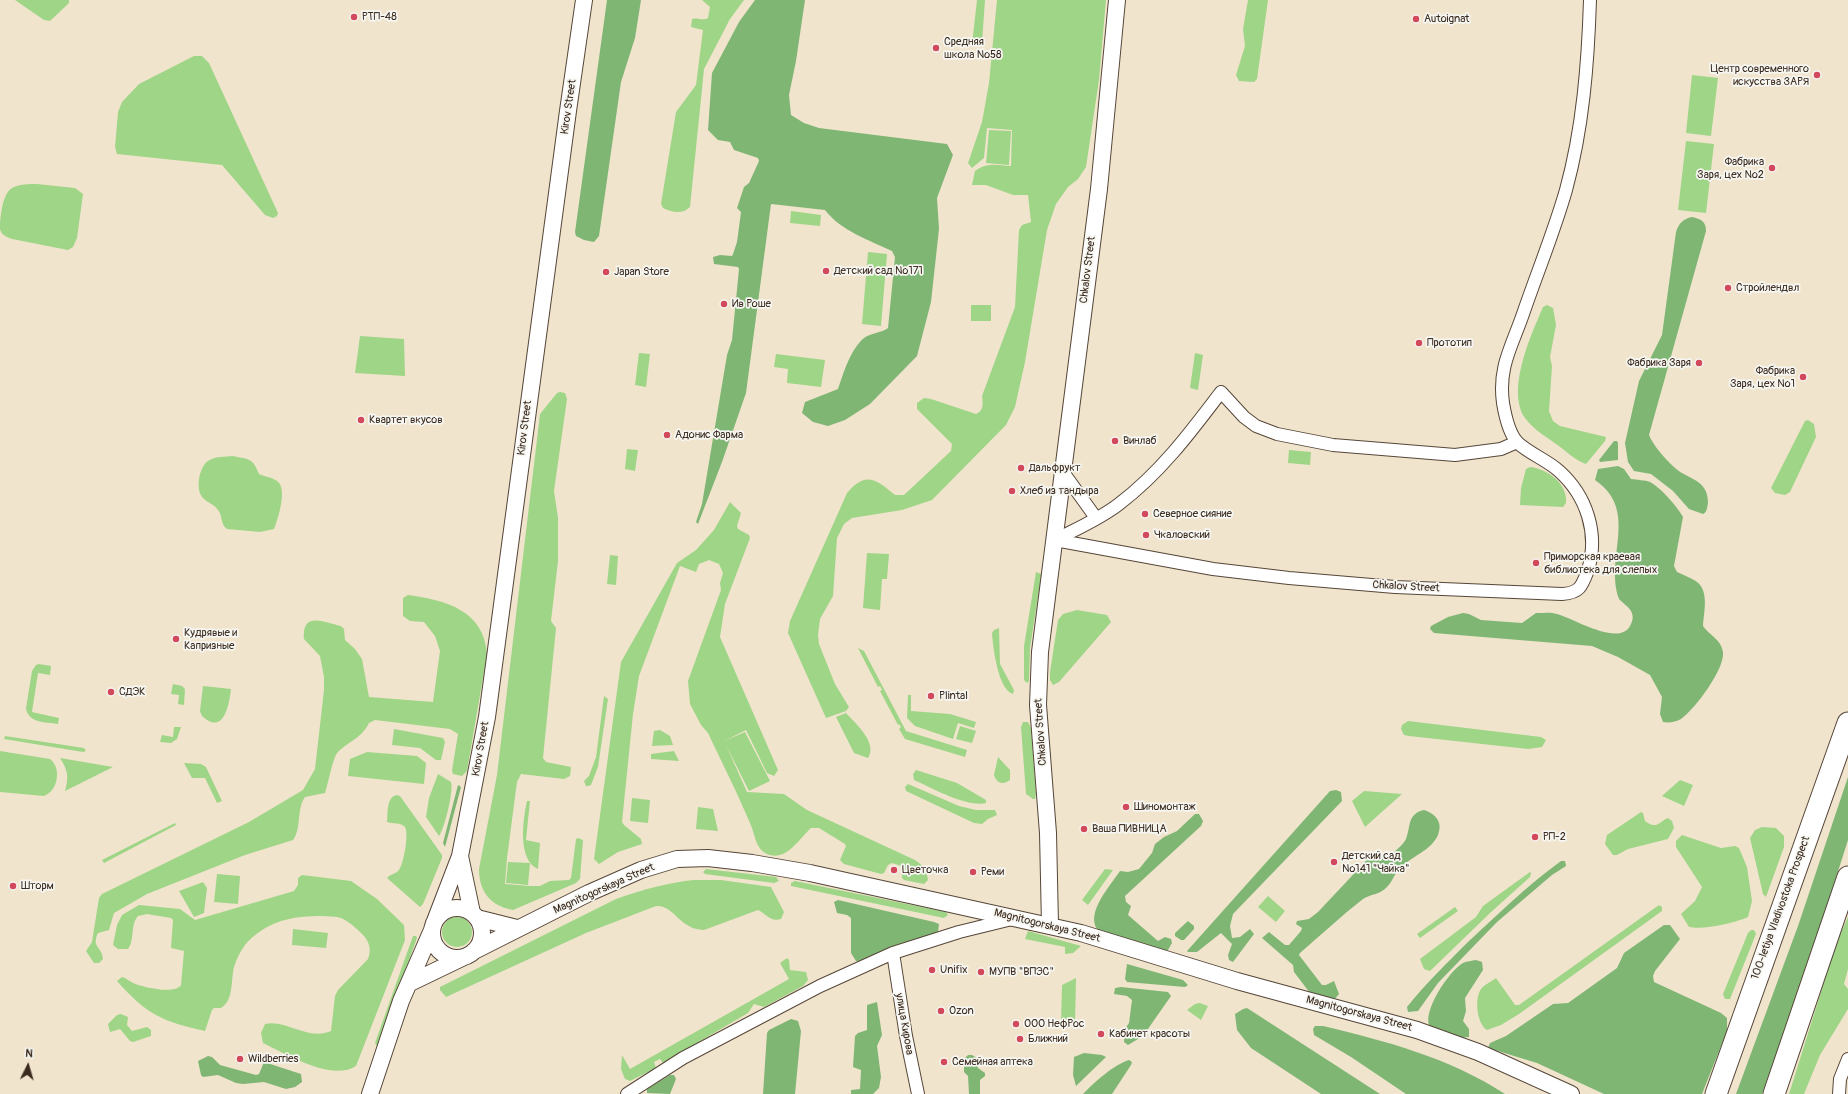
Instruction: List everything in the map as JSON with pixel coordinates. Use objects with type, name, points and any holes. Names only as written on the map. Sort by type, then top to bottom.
[{"type":"highway","name":"100-letiya Vladivostoka Prospect","points":[[1716,1094],[1848,723]]},
{"type":"highway","points":[[1774,1094],[1848,877]]},
{"type":"main road","name":"Kirov Street","points":[[370,1094],[401,1001],[410,983],[447,893],[460,856],[487,717],[584,0]]},
{"type":"main road","name":"Chkalov Street","points":[[1050,925],[1048,833],[1038,696],[1040,652],[1099,189],[1117,0]]},
{"type":"main road","name":"Kirov Street","points":[[460,856],[475,915]]},
{"type":"main road","name":"Magnitogorskaya Street","points":[[470,953],[589,893],[641,870],[677,859],[708,858],[810,873],[1050,925],[1237,981],[1417,1030],[1478,1052],[1571,1094]]},
{"type":"main road","points":[[470,953],[460,957],[445,954],[434,943],[433,926],[445,911],[452,908],[459,908],[475,915],[517,928]]},
{"type":"main road","points":[[410,983],[470,953],[481,939],[481,924],[475,915]]},
{"type":"street","name":"Chkalov Street","points":[[1055,540],[1213,569],[1289,578],[1424,588],[1574,593],[1579,589],[1585,578],[1591,560],[1592,548],[1590,519],[1583,502],[1559,472],[1517,442],[1508,424],[1503,402],[1503,370],[1506,354],[1521,319],[1559,215],[1573,162],[1585,83],[1590,0]]},
{"type":"street","points":[[1055,540],[1118,505],[1148,479],[1177,450],[1221,392],[1244,418],[1256,426],[1277,434],[1333,445],[1455,455],[1500,449],[1517,442]]},
{"type":"street","points":[[1063,472],[1096,518]]},
{"type":"street","points":[[627,1094],[683,1058],[792,999],[893,953],[959,932],[1017,918]]},
{"type":"street","name":"улица Кирова","points":[[893,953],[906,1036],[918,1094]]},
{"type":"street","points":[[1838,1094],[1840,1079],[1848,1059]]},
{"type":"green space","points":[[15,0],[69,0],[69,3],[50,21],[44,20]]},
{"type":"green space","points":[[607,0],[641,0],[635,38],[621,82],[599,236],[594,242],[584,240],[576,236],[575,232]]},
{"type":"green space","points":[[702,0],[744,0],[730,19],[704,69],[690,207],[684,211],[673,212],[663,208],[661,204],[676,112],[696,85],[703,30],[691,27],[692,19],[708,18],[710,7]]},
{"type":"green space","points":[[755,0],[805,0],[796,61],[789,95],[791,115],[804,123],[819,128],[947,144],[953,155],[937,198],[939,229],[931,302],[917,356],[870,404],[845,420],[828,426],[813,422],[802,413],[805,402],[838,389],[851,355],[859,343],[867,336],[888,328],[895,257],[892,251],[865,239],[839,224],[825,210],[771,204],[746,393],[722,462],[698,524],[696,522],[702,504],[727,355],[732,340],[739,269],[738,267],[714,264],[713,257],[720,255],[732,256],[733,254],[737,242],[741,212],[737,208],[744,187],[749,183],[759,161],[758,158],[734,150],[730,142],[718,140],[708,130],[712,73],[739,22]]},
{"type":"green space","points":[[977,0],[985,0],[982,43],[979,45],[972,44]]},
{"type":"green space","points":[[997,0],[1106,0],[1099,80],[1086,167],[1078,179],[1068,187],[1056,204],[1047,230],[1025,362],[1015,407],[1006,425],[932,500],[902,510],[852,518],[844,524],[837,538],[833,596],[820,619],[818,635],[819,644],[835,684],[849,707],[846,711],[826,718],[788,633],[790,621],[847,493],[860,482],[871,480],[883,485],[895,495],[904,495],[951,451],[952,444],[917,409],[917,403],[924,398],[976,414],[980,411],[983,404],[982,396],[1015,307],[1019,230],[1022,225],[1031,222],[1028,195],[1013,195],[986,185],[972,185],[975,171],[979,168],[988,165],[1011,166],[1012,130],[987,128],[984,158],[972,168],[968,163],[982,122],[989,83]]},
{"type":"green space","points":[[1248,0],[1268,0],[1257,79],[1254,82],[1239,81],[1236,75],[1245,46],[1243,29]]},
{"type":"green space","points":[[194,56],[202,56],[209,63],[278,213],[277,216],[273,218],[265,215],[222,165],[117,154],[115,147],[118,112],[122,102],[139,84]]},
{"type":"green space","points":[[1692,75],[1718,78],[1711,136],[1686,133]]},
{"type":"green space","points":[[989,130],[1011,131],[1009,165],[986,163]]},
{"type":"green space","points":[[1686,141],[1714,144],[1706,213],[1678,210]]},
{"type":"green space","points":[[37,184],[75,188],[83,194],[77,238],[73,247],[68,250],[12,239],[4,236],[0,229],[2,207],[9,191],[18,186]]},
{"type":"green space","points":[[791,211],[821,215],[820,226],[790,223]]},
{"type":"green space","points":[[1692,217],[1704,223],[1706,231],[1649,435],[1656,447],[1671,464],[1679,471],[1696,480],[1705,489],[1708,503],[1706,511],[1703,514],[1689,509],[1673,491],[1651,474],[1634,471],[1628,462],[1625,443],[1639,381],[1662,335],[1676,232],[1678,226],[1682,222]]},
{"type":"green space","points":[[868,252],[887,254],[881,326],[862,324]]},
{"type":"green space","points":[[971,305],[991,305],[991,321],[971,321]]},
{"type":"green space","points":[[1547,305],[1553,308],[1556,325],[1550,357],[1552,366],[1549,411],[1553,421],[1560,426],[1606,437],[1605,441],[1586,464],[1574,458],[1535,429],[1525,418],[1520,406],[1518,393],[1522,362],[1543,307]]},
{"type":"green space","points":[[360,336],[404,339],[405,376],[355,373]]},
{"type":"green space","points":[[639,353],[650,354],[646,387],[635,385]]},
{"type":"green space","points":[[1195,353],[1203,355],[1198,390],[1190,388]]},
{"type":"green space","points":[[776,354],[825,360],[821,387],[787,383],[788,369],[774,367]]},
{"type":"green space","points":[[557,393],[565,393],[567,399],[554,491],[558,518],[558,561],[551,621],[556,628],[543,758],[546,762],[571,767],[570,776],[564,779],[521,774],[517,782],[505,884],[540,886],[550,881],[569,880],[571,878],[576,839],[578,838],[583,840],[580,879],[576,883],[513,910],[498,905],[487,896],[481,884],[479,869],[497,775],[540,414]]},
{"type":"green space","points":[[1808,420],[1814,424],[1816,437],[1790,492],[1785,495],[1775,493],[1771,488],[1805,421]]},
{"type":"green space","points":[[1614,441],[1617,441],[1618,443],[1618,460],[1600,462],[1599,460]]},
{"type":"green space","points":[[627,449],[638,450],[635,471],[625,469]]},
{"type":"green space","points":[[1289,450],[1311,452],[1310,465],[1288,463]]},
{"type":"green space","points":[[233,456],[250,460],[259,474],[277,481],[280,485],[282,497],[278,518],[274,529],[260,532],[227,529],[223,525],[221,515],[215,506],[203,498],[199,490],[199,479],[202,468],[208,461],[214,458]]},
{"type":"green space","points":[[1618,466],[1624,469],[1631,479],[1648,481],[1659,488],[1683,517],[1674,566],[1677,572],[1694,580],[1702,588],[1705,600],[1703,626],[1718,641],[1723,652],[1719,668],[1708,688],[1694,707],[1681,719],[1675,722],[1663,722],[1660,714],[1662,697],[1650,675],[1618,657],[1592,646],[1434,633],[1430,629],[1431,626],[1448,617],[1463,613],[1469,614],[1481,620],[1522,623],[1536,613],[1552,613],[1606,632],[1616,634],[1624,632],[1630,626],[1633,617],[1628,607],[1619,599],[1616,583],[1615,567],[1618,520],[1616,506],[1608,492],[1595,480],[1598,469]]},
{"type":"green space","points":[[1530,467],[1544,471],[1556,479],[1564,490],[1566,496],[1566,503],[1563,507],[1520,505],[1521,488],[1526,469]]},
{"type":"green space","points":[[730,502],[741,513],[737,526],[738,529],[749,535],[750,538],[725,604],[720,637],[778,770],[774,776],[767,773],[746,730],[724,741],[745,732],[770,781],[749,791],[726,745],[747,792],[784,794],[807,810],[915,860],[926,871],[928,880],[924,884],[904,880],[902,878],[901,866],[892,863],[888,865],[884,873],[881,874],[844,864],[840,860],[846,846],[845,844],[819,828],[811,828],[792,848],[780,855],[774,856],[761,850],[755,839],[742,804],[708,733],[701,725],[690,704],[688,681],[721,590],[720,583],[723,573],[719,564],[709,560],[699,564],[696,572],[680,566],[639,676],[633,714],[622,822],[641,839],[642,844],[618,852],[599,864],[594,859],[621,662],[677,563],[696,550],[714,530]]},
{"type":"green space","points":[[867,553],[889,554],[887,579],[882,579],[880,610],[863,608]]},
{"type":"green space","points":[[610,555],[618,556],[616,585],[607,584]]},
{"type":"green space","points":[[1036,572],[1041,574],[1041,577],[1030,648],[1029,681],[1027,683],[1024,680],[1024,646]]},
{"type":"green space","points":[[408,595],[436,600],[460,610],[470,617],[479,627],[484,639],[487,654],[467,771],[462,776],[453,774],[452,770],[458,734],[450,729],[375,720],[369,723],[363,732],[342,748],[336,755],[325,793],[305,797],[302,802],[296,835],[293,840],[245,855],[147,894],[114,913],[109,930],[98,933],[96,938],[96,944],[103,959],[99,963],[94,963],[86,951],[92,942],[99,898],[102,894],[249,822],[303,790],[315,769],[324,690],[324,677],[320,656],[304,639],[304,630],[306,625],[315,620],[341,626],[344,629],[345,640],[355,649],[362,659],[369,697],[433,702],[440,651],[435,636],[424,622],[410,621],[403,616],[403,598]]},
{"type":"green space","points":[[1077,610],[1107,615],[1111,622],[1059,682],[1053,685],[1050,680],[1050,672],[1058,620],[1063,614]]},
{"type":"green space","points":[[999,628],[1000,664],[1014,690],[1013,694],[1008,691],[1004,685],[997,667],[992,633],[994,630]]},
{"type":"green space","points":[[858,648],[864,651],[906,731],[967,750],[965,757],[905,739],[899,729],[901,727],[899,724],[898,725],[880,691],[882,690],[880,686],[878,687]]},
{"type":"green space","points":[[36,665],[51,666],[50,675],[38,673],[32,712],[59,718],[58,724],[38,721],[30,717],[27,713],[26,708],[32,671]]},
{"type":"green space","points":[[173,684],[182,686],[185,689],[184,705],[178,704],[179,695],[171,694]]},
{"type":"green space","points":[[203,686],[231,689],[227,710],[224,716],[216,722],[209,721],[202,716],[200,711]]},
{"type":"green space","points":[[908,695],[911,695],[911,711],[950,714],[976,722],[974,728],[958,723],[953,739],[915,726],[907,718]]},
{"type":"green space","points":[[604,696],[608,699],[598,767],[591,785],[586,786],[584,781],[589,776],[596,757]]},
{"type":"green space","points":[[846,713],[860,728],[868,740],[870,752],[868,758],[854,753],[836,717]]},
{"type":"green space","points":[[1408,721],[1541,737],[1546,740],[1542,747],[1528,749],[1409,736],[1404,735],[1401,729],[1402,725]]},
{"type":"green space","points":[[1023,722],[1028,722],[1031,728],[1036,793],[1035,799],[1026,794],[1021,727]]},
{"type":"green space","points":[[960,726],[976,731],[972,743],[956,739]]},
{"type":"green space","points":[[174,727],[181,727],[177,739],[171,743],[160,742],[162,735],[173,737]]},
{"type":"green space","points":[[394,729],[443,738],[445,742],[441,760],[436,760],[420,748],[392,745]]},
{"type":"green space","points":[[660,730],[670,736],[673,745],[652,746],[654,731]]},
{"type":"green space","points":[[5,736],[84,748],[86,751],[83,752],[4,739]]},
{"type":"green space","points":[[0,751],[50,759],[54,763],[57,773],[57,779],[53,789],[44,796],[0,792]]},
{"type":"green space","points":[[674,751],[679,761],[651,759],[651,754]]},
{"type":"green space","points":[[367,752],[417,756],[426,763],[424,784],[348,776],[350,759]]},
{"type":"green space","points":[[998,757],[1010,770],[1010,780],[1005,783],[1000,783],[994,775]]},
{"type":"green space","points":[[60,758],[113,767],[65,791],[67,774],[65,766]]},
{"type":"green space","points":[[184,763],[201,764],[206,767],[222,801],[217,803],[205,778],[192,778]]},
{"type":"green space","points":[[916,770],[957,783],[986,800],[986,803],[978,804],[960,800],[914,780],[913,774]]},
{"type":"green space","points":[[438,774],[451,782],[452,787],[448,810],[439,836],[426,817],[429,798]]},
{"type":"green space","points":[[1848,777],[1848,840],[1809,962],[1762,1094],[1736,1094],[1798,926]]},
{"type":"green space","points":[[1680,780],[1693,785],[1684,806],[1662,796]]},
{"type":"green space","points":[[908,784],[959,806],[976,810],[995,810],[997,815],[988,819],[982,824],[974,823],[906,791],[905,787]]},
{"type":"green space","points":[[458,785],[461,787],[445,847],[443,843]]},
{"type":"green space","points":[[1336,790],[1341,792],[1342,801],[1233,914],[1230,926],[1232,938],[1240,937],[1250,929],[1254,934],[1233,962],[1229,960],[1228,955],[1232,944],[1221,933],[1197,952],[1188,952],[1187,951],[1330,791]]},
{"type":"green space","points":[[1364,791],[1402,794],[1365,827],[1352,801]]},
{"type":"green space","points":[[393,796],[400,796],[442,855],[423,904],[420,907],[387,878],[399,870],[403,861],[405,848],[405,827],[401,824],[387,822],[389,802]]},
{"type":"green space","points":[[632,798],[650,800],[648,823],[630,821]]},
{"type":"green space","points":[[527,801],[530,801],[526,840],[540,843],[538,869],[531,864],[524,848],[523,828]]},
{"type":"green space","points":[[698,807],[713,809],[718,831],[696,829]]},
{"type":"green space","points":[[1424,810],[1435,816],[1439,822],[1440,826],[1435,841],[1399,869],[1384,890],[1363,899],[1300,953],[1299,955],[1322,985],[1326,985],[1334,981],[1339,994],[1334,1000],[1313,997],[1294,972],[1293,965],[1262,938],[1269,932],[1285,945],[1289,945],[1302,928],[1296,924],[1297,921],[1309,919],[1318,912],[1365,862],[1367,857],[1371,855],[1391,855],[1406,839],[1412,818],[1415,814]]},
{"type":"green space","points":[[1641,812],[1643,813],[1645,821],[1649,824],[1655,825],[1668,818],[1672,821],[1674,828],[1668,839],[1628,849],[1617,855],[1613,855],[1605,844],[1607,835]]},
{"type":"green space","points":[[1195,814],[1199,814],[1203,821],[1201,826],[1125,896],[1126,902],[1131,906],[1128,915],[1158,941],[1165,937],[1171,939],[1172,943],[1168,950],[1164,951],[1112,936],[1097,929],[1094,922],[1097,907],[1105,891],[1120,871],[1128,872],[1139,869],[1152,853],[1155,844],[1164,837],[1177,831]]},
{"type":"green space","points":[[175,823],[176,825],[104,863],[102,860]]},
{"type":"green space","points":[[1762,827],[1776,828],[1784,836],[1784,847],[1766,897],[1763,894],[1750,838],[1755,830]]},
{"type":"green space","points":[[1682,835],[1721,848],[1735,846],[1739,848],[1747,867],[1752,901],[1748,917],[1735,922],[1702,928],[1689,927],[1681,914],[1695,901],[1702,887],[1676,847],[1676,841]]},
{"type":"green space","points":[[1561,861],[1565,861],[1566,866],[1552,875],[1497,922],[1438,983],[1418,1011],[1408,1012],[1407,1007],[1414,998],[1468,942],[1502,910]]},
{"type":"green space","points":[[508,862],[530,863],[528,885],[506,883]]},
{"type":"green space","points":[[706,869],[776,877],[779,881],[774,883],[705,874],[703,872]]},
{"type":"green space","points":[[1105,869],[1113,870],[1088,905],[1082,900]]},
{"type":"green space","points":[[1530,872],[1530,877],[1430,971],[1424,969],[1420,959],[1476,917],[1483,906]]},
{"type":"green space","points":[[217,874],[240,876],[238,904],[214,902]]},
{"type":"green space","points":[[302,875],[351,881],[377,899],[404,925],[405,940],[356,1066],[346,1070],[335,1071],[309,1065],[263,1043],[261,1033],[265,1024],[273,1023],[281,1024],[305,1032],[322,1033],[331,1031],[335,996],[338,990],[368,959],[370,951],[368,941],[363,935],[351,924],[341,918],[322,916],[295,918],[278,922],[254,936],[240,952],[234,969],[228,1000],[221,1008],[214,1008],[212,1010],[205,1031],[190,1028],[156,1015],[137,1001],[117,981],[122,977],[137,985],[166,990],[178,988],[181,985],[184,951],[171,948],[173,920],[171,918],[147,914],[138,916],[134,924],[128,949],[118,949],[113,945],[117,925],[122,915],[139,905],[180,909],[195,920],[294,891],[298,885],[298,878]]},
{"type":"green space","points":[[693,880],[721,880],[771,887],[784,912],[781,919],[774,920],[758,910],[704,930],[695,929],[688,926],[668,909],[656,906],[586,933],[446,997],[440,990],[440,987],[616,899],[654,887]]},
{"type":"green space","points":[[795,881],[946,912],[948,915],[944,918],[791,886],[791,883]]},
{"type":"green space","points":[[203,882],[207,888],[204,913],[194,917],[179,891]]},
{"type":"green space","points":[[1268,896],[1285,911],[1276,922],[1258,907]]},
{"type":"green space","points":[[838,900],[934,922],[939,924],[938,932],[872,958],[863,961],[856,961],[851,953],[851,918],[847,915],[837,913],[834,902]]},
{"type":"green space","points":[[1659,905],[1662,907],[1662,911],[1519,1014],[1501,1025],[1487,1030],[1484,1027],[1479,1017],[1477,1005],[1479,993],[1481,989],[1496,978],[1515,1005],[1519,1005]]},
{"type":"green space","points":[[1455,907],[1458,911],[1420,938],[1417,934]]},
{"type":"green space","points":[[457,917],[468,921],[472,932],[468,943],[457,947],[446,943],[442,932],[446,921]]},
{"type":"green space","points":[[1848,917],[1848,969],[1844,984],[1848,989],[1848,1009],[1820,1055],[1804,1094],[1789,1094],[1836,944]]},
{"type":"green space","points":[[1188,921],[1194,926],[1194,929],[1184,940],[1181,940],[1175,936],[1175,933]]},
{"type":"green space","points":[[1664,925],[1670,925],[1680,939],[1655,971],[1653,976],[1654,982],[1721,1013],[1727,1018],[1727,1031],[1702,1094],[1604,1094],[1537,1063],[1488,1048],[1490,1043],[1506,1036],[1553,1004],[1568,1003],[1617,968],[1624,953]]},
{"type":"green space","points":[[293,929],[328,933],[326,948],[292,945]]},
{"type":"green space","points":[[1751,930],[1754,930],[1756,934],[1730,999],[1725,999],[1723,994],[1748,933]]},
{"type":"green space","points":[[1028,931],[1081,946],[1073,953],[1065,954],[1065,947],[1025,939]]},
{"type":"green space","points":[[413,936],[416,936],[417,938],[377,1046],[375,1043]]},
{"type":"green space","points":[[787,958],[789,960],[790,970],[806,972],[808,980],[803,986],[764,1007],[754,1004],[748,1013],[663,1063],[660,1059],[654,1062],[656,1068],[630,1081],[625,1079],[621,1069],[622,1055],[630,1069],[789,979],[780,963]]},
{"type":"green space","points":[[1476,960],[1482,962],[1483,970],[1465,998],[1466,1011],[1463,1021],[1469,1029],[1469,1037],[1458,1038],[1430,1027],[1428,1020],[1433,1002],[1444,982],[1457,967],[1468,961]]},
{"type":"green space","points":[[1127,964],[1183,980],[1188,985],[1185,987],[1127,982],[1125,979]]},
{"type":"green space","points":[[1076,978],[1075,1023],[1064,1025],[1061,1023],[1062,985]]},
{"type":"green space","points":[[1121,987],[1168,992],[1171,996],[1143,1036],[1128,1045],[1124,1042],[1125,1029],[1129,1023],[1132,1000],[1127,996],[1114,994],[1115,988]]},
{"type":"green space","points":[[877,1002],[882,1035],[877,1046],[881,1077],[879,1088],[873,1094],[851,1094],[851,1090],[860,1089],[861,1070],[853,1067],[855,1036],[858,1033],[867,1030],[867,1005]]},
{"type":"green space","points":[[1200,1003],[1208,1006],[1201,1020],[1187,1010],[1195,1004]]},
{"type":"green space","points":[[1247,1008],[1380,1094],[1321,1094],[1251,1048],[1237,1030],[1235,1014]]},
{"type":"green space","points":[[121,1014],[128,1017],[127,1025],[132,1031],[147,1027],[151,1030],[151,1036],[133,1042],[130,1041],[120,1029],[110,1032],[108,1024],[117,1015]]},
{"type":"green space","points":[[791,1019],[798,1021],[801,1031],[795,1094],[763,1094],[767,1033],[769,1030]]},
{"type":"green space","points":[[1315,1026],[1323,1026],[1347,1032],[1417,1052],[1462,1070],[1505,1094],[1406,1094],[1351,1057],[1314,1035],[1313,1029]]},
{"type":"green space","points":[[1084,1053],[1102,1055],[1106,1057],[1076,1086],[1073,1075],[1074,1057]]},
{"type":"green space","points":[[968,1055],[972,1055],[977,1058],[978,1068],[985,1073],[985,1076],[980,1080],[980,1094],[969,1094],[968,1076],[964,1072],[964,1059]]},
{"type":"green space","points":[[208,1056],[212,1057],[220,1065],[256,1075],[259,1074],[264,1062],[301,1074],[302,1082],[295,1087],[286,1089],[264,1082],[243,1084],[236,1083],[218,1075],[203,1077],[201,1075],[198,1061]]},
{"type":"green space","points":[[1129,1060],[1132,1062],[1131,1065],[1112,1094],[1083,1094],[1111,1070]]},
{"type":"green space","points":[[670,1075],[674,1075],[676,1079],[670,1094],[647,1093],[647,1089]]},
{"type":"place","name":"РТП-48","points":[[354,17]]},
{"type":"place","name":"Autoignat","points":[[1416,19]]},
{"type":"place","name":"Средняя школа №58","points":[[936,48]]},
{"type":"place","name":"Центр современного искусства ЗАРЯ","points":[[1817,75]]},
{"type":"place","name":"Фабрика Заря, цех №2","points":[[1772,168]]},
{"type":"place","name":"Детский сад №171","points":[[826,271]]},
{"type":"place","name":"Japan Store","points":[[606,272]]},
{"type":"place","name":"Стройлендвл","points":[[1728,288]]},
{"type":"place","name":"Ив Роше","points":[[724,304]]},
{"type":"place","name":"Прототип","points":[[1419,343]]},
{"type":"place","name":"Фабрика Заря","points":[[1699,363]]},
{"type":"place","name":"Фабрика Заря, цех №1","points":[[1803,377]]},
{"type":"place","name":"Квартет вкусов","points":[[361,420]]},
{"type":"place","name":"Адонис Фарма","points":[[667,435]]},
{"type":"place","name":"Винлаб","points":[[1115,441]]},
{"type":"place","name":"Дальфрукт","points":[[1021,468]]},
{"type":"place","name":"Хлеб из тандыра","points":[[1012,491]]},
{"type":"place","name":"Северное сияние","points":[[1145,514]]},
{"type":"place","name":"Чкаловский","points":[[1146,535]]},
{"type":"place","name":"Приморская краевая библиотека для слепых","points":[[1536,563]]},
{"type":"place","name":"Кудрявые и Капризные","points":[[176,639]]},
{"type":"place","name":"СДЭК","points":[[111,692]]},
{"type":"place","name":"Plintal","points":[[931,696]]},
{"type":"place","name":"Шиномонтаж","points":[[1126,807]]},
{"type":"place","name":"Ваша ПИВНИЦА","points":[[1084,829]]},
{"type":"place","name":"РП-2","points":[[1535,837]]},
{"type":"place","name":"Детский сад №141 \"Чайка\"","points":[[1334,862]]},
{"type":"place","name":"Цветочка","points":[[894,870]]},
{"type":"place","name":"Реми","points":[[973,872]]},
{"type":"place","name":"Шторм","points":[[13,886]]},
{"type":"place","name":"Unifix","points":[[932,970]]},
{"type":"place","name":"МУПВ \"ВПЭС\"","points":[[981,972]]},
{"type":"place","name":"Ozon","points":[[941,1011]]},
{"type":"place","name":"ООО НефРос","points":[[1016,1024]]},
{"type":"place","name":"Кабинет красоты","points":[[1101,1034]]},
{"type":"place","name":"Ближний","points":[[1020,1039]]},
{"type":"place","name":"Wildberries","points":[[240,1059]]},
{"type":"place","name":"Семейная аптека","points":[[944,1062]]}]
